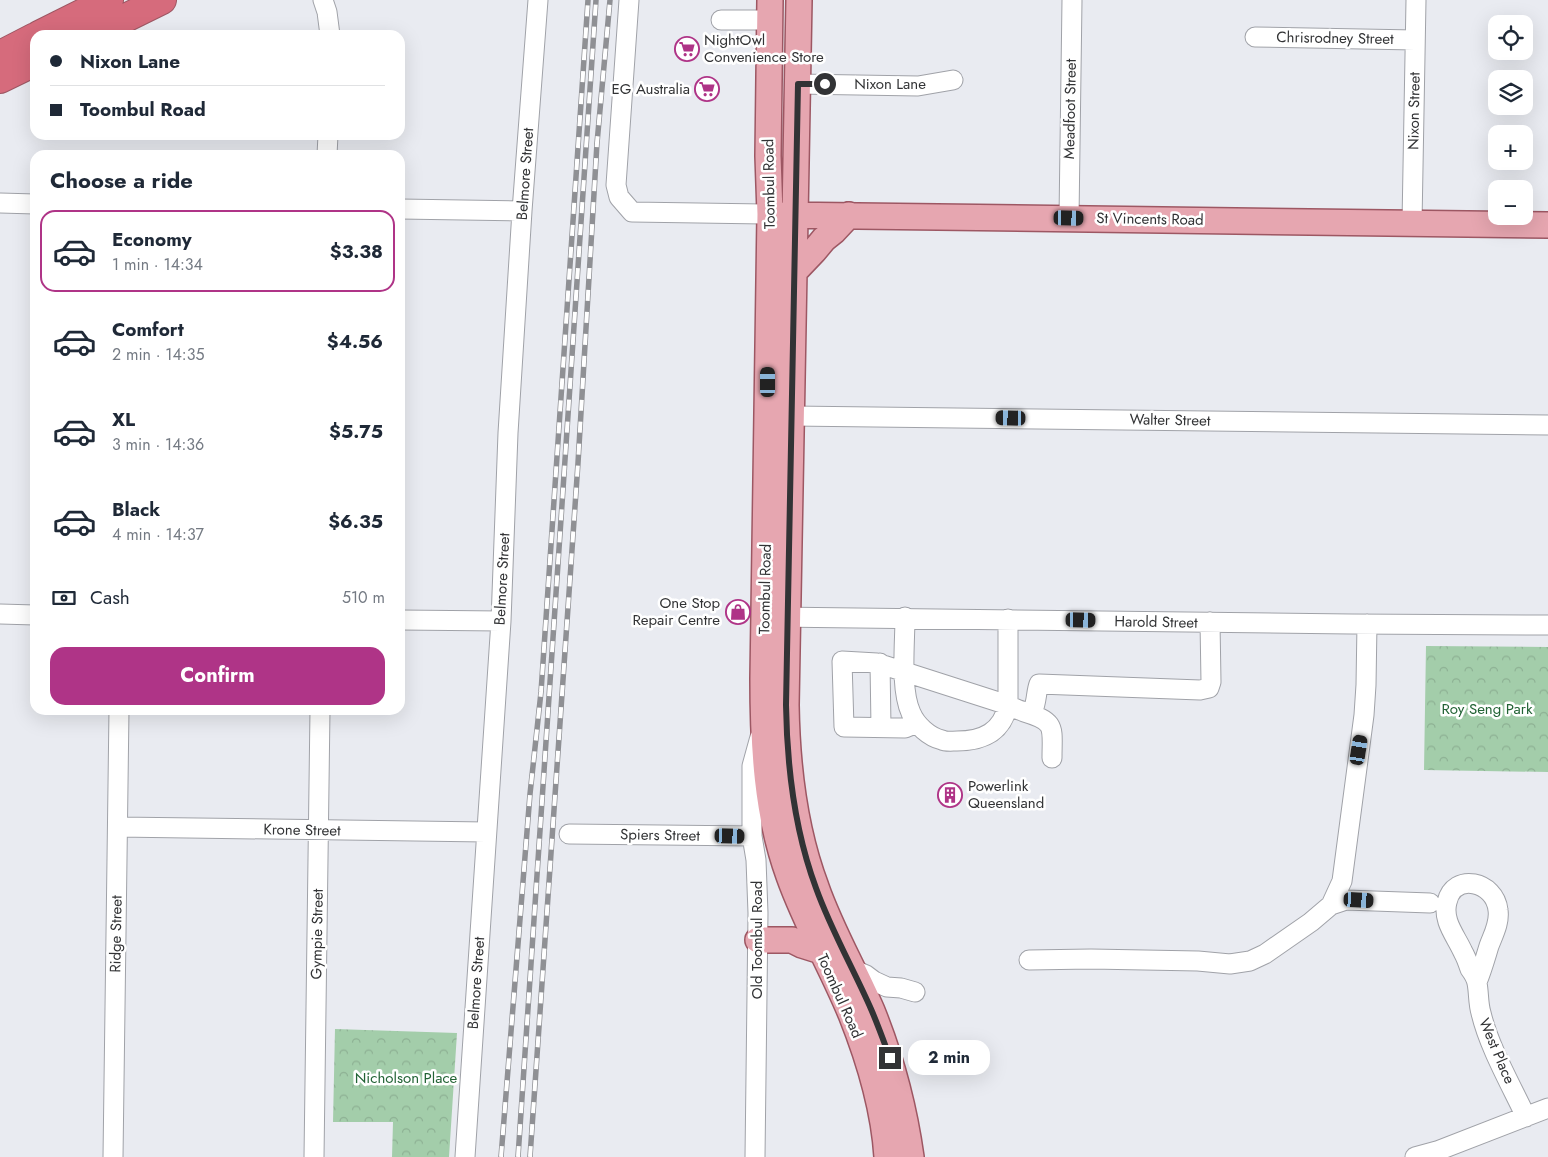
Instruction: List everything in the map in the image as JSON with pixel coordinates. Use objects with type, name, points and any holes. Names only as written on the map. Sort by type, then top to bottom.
[{"type":"highway","points":[[51,30],[108,6],[162,0]]},
{"type":"highway","points":[[93,30],[108,6]]},
{"type":"highway","points":[[0,54],[30,39]]},
{"type":"highway","points":[[0,79],[30,64]]},
{"type":"main road","name":"Toombul Road","points":[[799,0],[792,416],[777,617],[763,725],[765,754],[774,823],[780,850],[799,903],[851,1014],[868,1062],[882,1117],[887,1157]]},
{"type":"main road","name":"Toombul Road","points":[[770,10],[768,156],[777,617],[788,756],[795,810],[808,865],[838,941],[871,1010],[890,1058],[909,1139],[911,1157]]},
{"type":"main road","name":"St Vincents Road","points":[[770,214],[1548,225]]},
{"type":"main road","points":[[794,272],[824,239],[850,216]]},
{"type":"main road","points":[[758,940],[792,940],[821,951]]},
{"type":"street","points":[[323,0],[329,30]]},
{"type":"street","name":"Belmore Street","points":[[465,1157],[501,621],[509,423],[522,211],[538,0]]},
{"type":"street","name":"St Vincents Road","points":[[629,0],[616,185],[619,197],[632,212],[770,214]]},
{"type":"street","name":"Meadfoot Street","points":[[1069,218],[1072,0]]},
{"type":"street","name":"Nixon Street","points":[[1412,223],[1416,0]]},
{"type":"street","points":[[730,10],[722,20],[770,10]]},
{"type":"street","name":"Chrisrodney Street","points":[[1255,37],[1415,40]]},
{"type":"street","name":"Nixon Lane","points":[[798,84],[918,86],[953,80]]},
{"type":"street","points":[[0,203],[30,204]]},
{"type":"street","points":[[405,209],[522,211]]},
{"type":"street","name":"Walter Street","points":[[792,416],[1548,425]]},
{"type":"street","points":[[0,614],[30,615]]},
{"type":"street","name":"Harold Street","points":[[777,617],[1548,625]]},
{"type":"street","points":[[906,617],[905,672],[907,702],[911,714],[924,731],[934,737],[942,740],[971,741],[986,736],[995,730],[1006,714],[1016,708],[1034,710],[1039,684],[1200,690],[1208,688],[1211,682],[1210,622]]},
{"type":"street","points":[[1008,619],[1016,708]]},
{"type":"street","points":[[405,620],[501,621]]},
{"type":"street","points":[[1029,960],[1198,961],[1230,964],[1250,961],[1264,954],[1311,922],[1331,905],[1342,881],[1364,715],[1367,624]]},
{"type":"street","points":[[917,723],[905,728],[844,727],[842,661],[880,663],[1037,715],[1050,724],[1052,730],[1052,758]]},
{"type":"street","points":[[880,663],[881,727]]},
{"type":"street","name":"Ridge Street","points":[[113,1157],[119,715]]},
{"type":"street","name":"Gympie Street","points":[[314,1157],[320,715]]},
{"type":"street","name":"Old Toombul Road","points":[[755,1157],[758,940],[756,860],[752,836],[752,766],[763,725]]},
{"type":"street","name":"Krone Street","points":[[118,827],[486,832]]},
{"type":"street","name":"Spiers Street","points":[[569,834],[752,836]]},
{"type":"street","name":"West Place","points":[[1477,982],[1495,933],[1499,911],[1497,902],[1492,894],[1481,885],[1473,883],[1457,888],[1448,897],[1446,915],[1448,923],[1477,982],[1478,999],[1486,1028],[1526,1117]]},
{"type":"street","points":[[1331,905],[1338,908],[1371,910],[1430,907]]},
{"type":"street","points":[[852,970],[866,975],[887,987],[915,992]]},
{"type":"street","points":[[871,1010],[887,987]]},
{"type":"street","points":[[1414,1157],[1437,1151],[1548,1108]]},
{"type":"green space","name":"Roy Seng Park","points":[[1426,646],[1548,647],[1548,772],[1424,770]]},
{"type":"green space","name":"Nicholson Place","points":[[335,1029],[457,1033],[449,1157],[392,1157],[393,1122],[333,1122]]},
{"type":"railway","points":[[501,1157],[530,794],[541,692],[588,0]]},
{"type":"railway","points":[[518,1157],[596,0]]},
{"type":"railway","points":[[530,1157],[578,463],[597,143],[610,0]]},
{"type":"place","name":"NightOwl Convenience Store","points":[[687,49]]},
{"type":"place","name":"EG Australia","points":[[707,89]]},
{"type":"place","name":"One Stop Repair Centre","points":[[738,612]]},
{"type":"place","name":"Powerlink Queensland","points":[[950,795]]},
{"type":"route","points":[[825,84],[798,84],[786,705],[788,756],[795,810],[808,865],[826,914],[871,1010],[890,1058]]}]
